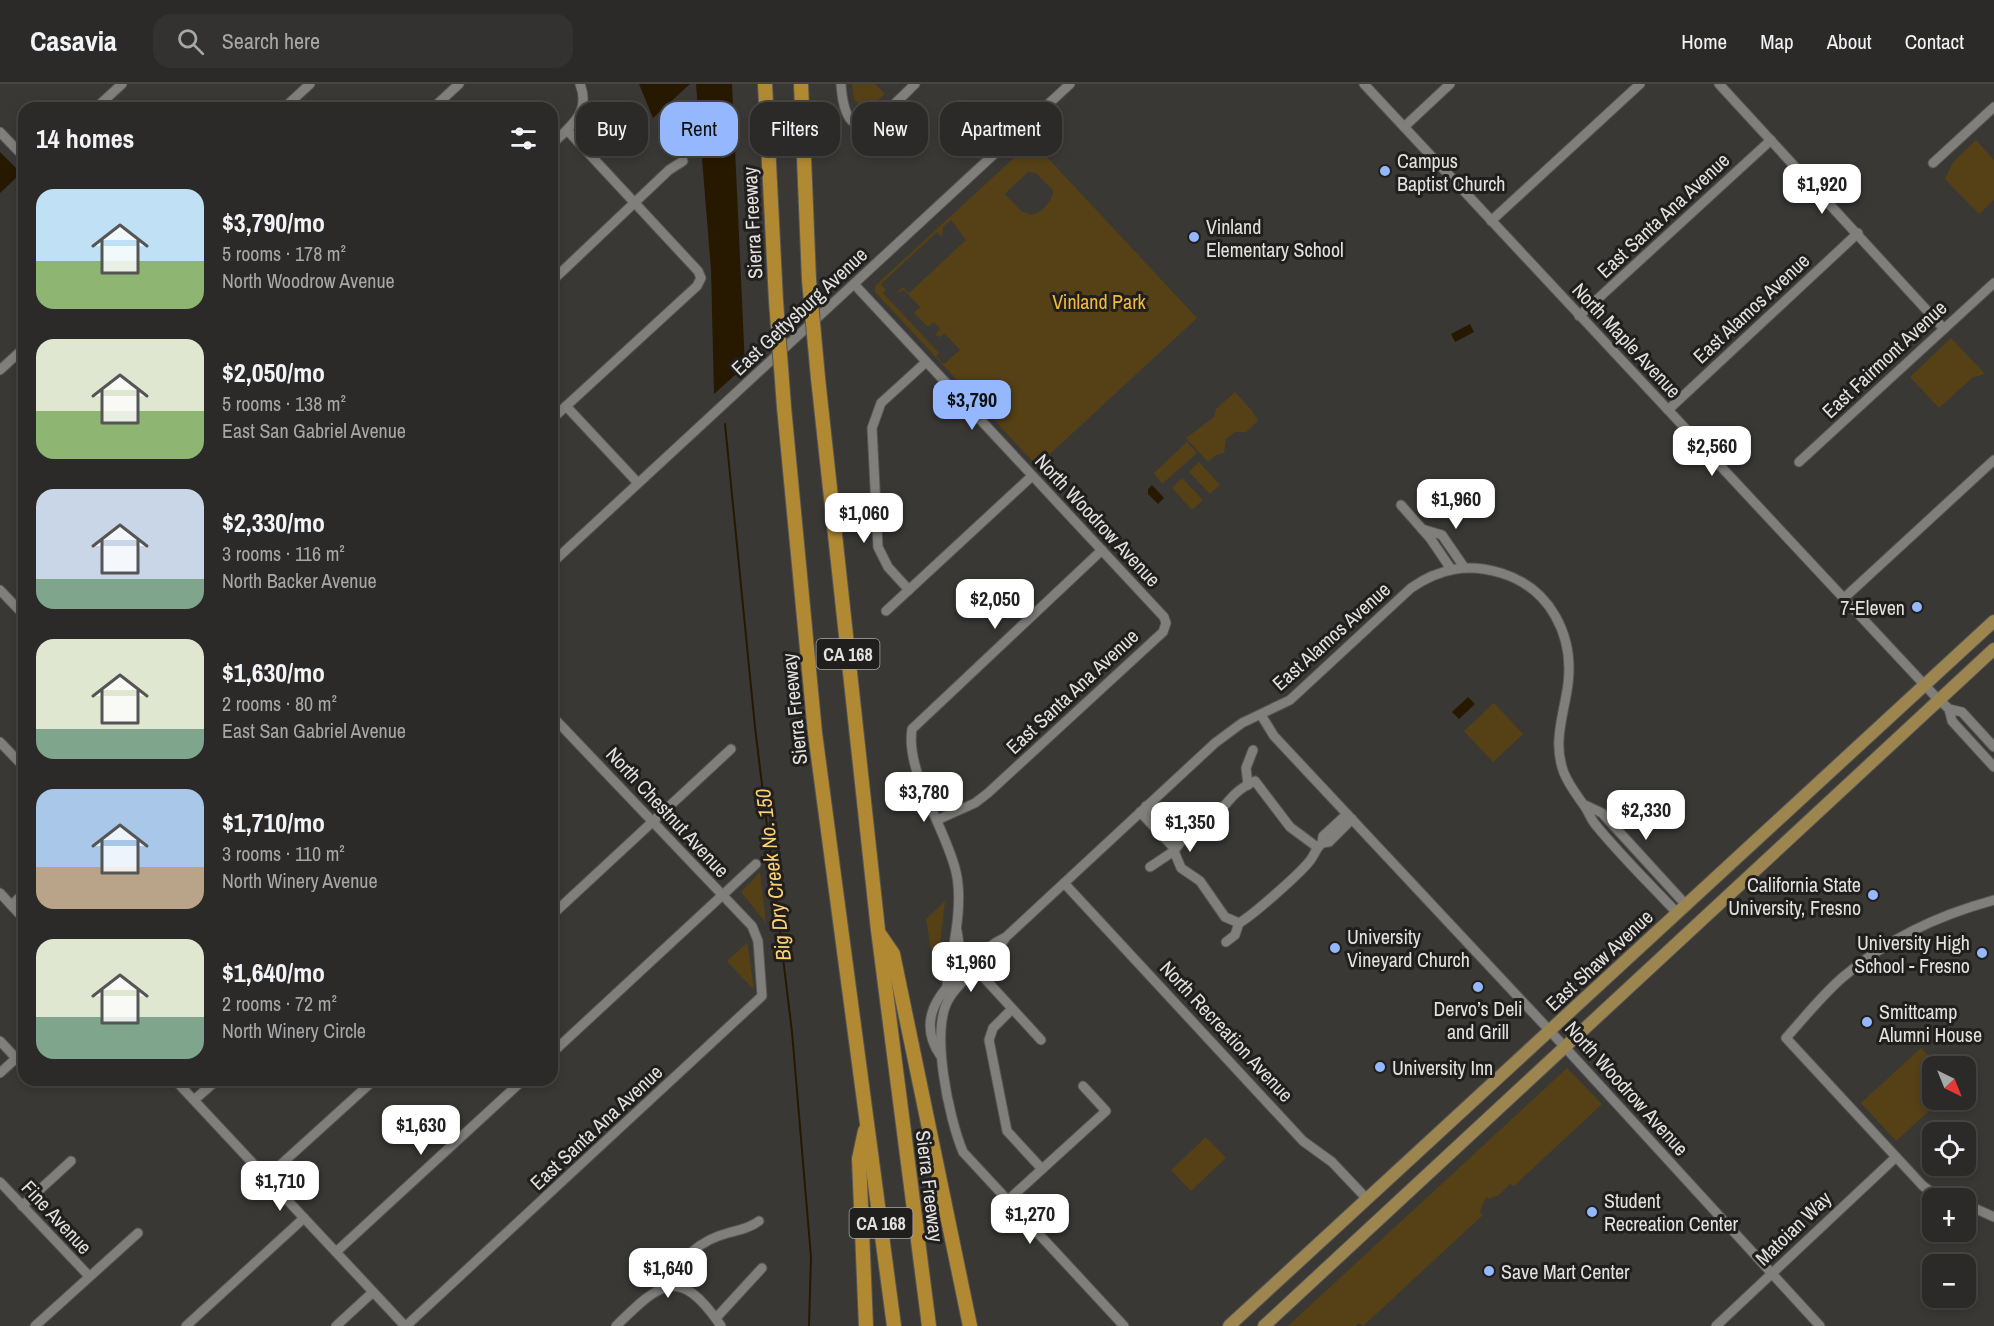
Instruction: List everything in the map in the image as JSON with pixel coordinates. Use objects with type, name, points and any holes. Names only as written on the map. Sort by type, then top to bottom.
[{"type":"highway","name":"Sierra Freeway","points":[[765,84],[784,407],[815,733],[894,1326]]},
{"type":"highway","name":"Sierra Freeway","points":[[801,84],[809,280],[818,378],[878,930],[929,1326]]},
{"type":"highway","points":[[878,930],[893,954],[970,1326]]},
{"type":"highway","points":[[866,1326],[859,1159],[867,1120]]},
{"type":"main road","name":"East Shaw Avenue","points":[[1229,1326],[1551,1032],[1994,621]]},
{"type":"main road","name":"East Shaw Avenue","points":[[1264,1326],[1994,649]]},
{"type":"street","points":[[102,102],[122,84]]},
{"type":"street","points":[[290,102],[310,84]]},
{"type":"street","points":[[440,102],[459,84]]},
{"type":"street","points":[[558,138],[584,109],[580,84]]},
{"type":"street","points":[[840,84],[844,111],[855,124],[865,124],[878,118],[915,84]]},
{"type":"street","name":"East Gettysburg Avenue","points":[[558,557],[1070,84]]},
{"type":"street","name":"North Maple Avenue","points":[[1364,84],[1843,599],[1949,709]]},
{"type":"street","points":[[1404,127],[1450,84]]},
{"type":"street","points":[[1491,221],[1640,84]]},
{"type":"street","points":[[1719,84],[1944,329]]},
{"type":"street","points":[[1933,163],[1994,107]]},
{"type":"street","points":[[558,413],[697,286],[701,278],[698,271],[567,130]]},
{"type":"street","points":[[0,132],[18,151]]},
{"type":"street","name":"East Santa Ana Avenue","points":[[1579,316],[1771,140]]},
{"type":"street","points":[[558,275],[669,170],[683,161]]},
{"type":"street","name":"East Alamos Avenue","points":[[1668,410],[1858,233]]},
{"type":"street","name":"East Fairmont Avenue","points":[[1799,462],[1994,283]]},
{"type":"street","name":"North Woodrow Avenue","points":[[854,284],[1102,550],[1166,624]]},
{"type":"street","points":[[0,370],[18,354]]},
{"type":"street","points":[[909,590],[888,567],[878,547],[872,428],[881,403],[926,362]]},
{"type":"street","points":[[566,406],[639,483]]},
{"type":"street","points":[[1843,599],[1994,460]]},
{"type":"street","points":[[886,611],[1032,476]]},
{"type":"street","points":[[1401,505],[1451,569]]},
{"type":"street","points":[[1422,529],[1443,536],[1464,567]]},
{"type":"street","points":[[947,985],[956,926],[957,873],[938,819],[916,772],[912,728],[1102,550]]},
{"type":"street","name":"East Alamos Avenue","points":[[1006,937],[1221,738],[1242,723],[1290,700],[1405,593],[1437,573],[1464,567],[1488,569],[1521,581],[1541,596],[1557,618],[1567,647],[1569,668],[1559,725],[1559,752],[1568,781],[1585,805],[1602,813],[1683,910]]},
{"type":"street","points":[[0,590],[18,609]]},
{"type":"street","name":"East Santa Ana Avenue","points":[[938,819],[975,803],[988,794],[1163,632],[1166,624]]},
{"type":"street","points":[[1994,747],[1962,712],[1949,709],[1952,721],[1994,767]]},
{"type":"street","name":"North Woodrow Avenue","points":[[1261,715],[1274,736],[1565,1047],[1820,1326]]},
{"type":"street","name":"North Chestnut Avenue","points":[[558,722],[756,933]]},
{"type":"street","points":[[0,742],[18,761]]},
{"type":"street","points":[[558,909],[731,749]]},
{"type":"street","points":[[1248,785],[1246,768],[1253,750]]},
{"type":"street","points":[[1150,867],[1175,850],[1185,834],[1209,821],[1238,789],[1256,781],[1290,827],[1319,845]]},
{"type":"street","points":[[1143,809],[1171,835],[1181,840]]},
{"type":"street","points":[[1143,809],[1175,850],[1181,868],[1200,881],[1225,917],[1239,923]]},
{"type":"street","points":[[1226,942],[1235,935],[1239,923],[1252,916],[1264,901],[1309,862],[1319,845],[1329,842],[1350,817]]},
{"type":"street","points":[[558,1047],[756,864]]},
{"type":"street","name":"North Recreation Avenue","points":[[1064,883],[1303,1140],[1332,1162],[1367,1199]]},
{"type":"street","points":[[0,893],[18,912]]},
{"type":"street","points":[[12,905],[18,899]]},
{"type":"street","points":[[1925,1188],[1786,1038],[1835,984],[1881,948],[1950,912],[1994,900]]},
{"type":"street","points":[[956,926],[958,942],[964,952],[976,952],[1006,937]]},
{"type":"street","name":"East Santa Ana Avenue","points":[[405,1326],[759,1001],[763,992],[756,933]]},
{"type":"street","points":[[1006,937],[998,950],[957,988],[945,1006],[941,1021],[940,1055],[961,1148],[969,1160],[1124,1326]]},
{"type":"street","points":[[940,1055],[932,1043],[931,1021],[936,1003],[947,985],[991,944]]},
{"type":"street","points":[[976,969],[1041,1040]]},
{"type":"street","points":[[1012,1009],[993,1028],[989,1040],[1007,1131],[1042,1169]]},
{"type":"street","points":[[0,1041],[16,1058],[0,1073]]},
{"type":"street","points":[[180,1086],[405,1326]]},
{"type":"street","points":[[194,1101],[210,1086]]},
{"type":"street","points":[[267,1178],[367,1086]]},
{"type":"street","points":[[336,1252],[516,1086]]},
{"type":"street","points":[[1007,1201],[1106,1112],[1083,1086]]},
{"type":"street","name":"Matoian Way","points":[[1716,1326],[1770,1272],[1896,1157]]},
{"type":"street","points":[[22,1206],[71,1161]]},
{"type":"street","name":"Fine Avenue","points":[[0,1182],[89,1276]]},
{"type":"street","points":[[1976,1209],[1994,1217]]},
{"type":"street","points":[[186,1326],[304,1218]]},
{"type":"street","points":[[673,1285],[677,1270],[701,1244],[710,1238],[753,1226],[759,1221]]},
{"type":"street","points":[[35,1326],[138,1233]]},
{"type":"street","points":[[616,1326],[657,1289],[673,1285],[690,1291],[718,1322],[762,1268]]},
{"type":"street","points":[[336,1326],[374,1292]]},
{"type":"green space","points":[[852,84],[875,84],[885,94],[876,102],[857,102],[854,99]]},
{"type":"green space","points":[[1976,140],[1994,160],[1994,200],[1979,214],[1945,179],[1953,162]]},
{"type":"green space","name":"Vinland Park","points":[[1016,156],[1046,156],[1197,318],[1037,466],[875,292],[875,286]],"holes":[[[1028,172],[1036,173],[1053,190],[1046,206],[1032,215],[1021,211],[1005,194]],[[951,220],[966,240],[909,293],[903,287],[896,293],[904,290],[920,307],[914,313],[928,327],[934,322],[940,329],[935,335],[940,337],[944,333],[960,350],[944,364],[936,356],[939,353],[883,293],[886,290],[881,284],[937,232],[942,237],[943,227]]]},
{"type":"green space","points":[[1951,338],[1985,374],[1972,378],[1939,408],[1910,377]]},
{"type":"green space","points":[[1235,392],[1258,421],[1246,432],[1235,432],[1226,439],[1224,453],[1216,455],[1208,462],[1186,438],[1214,417],[1216,409]]},
{"type":"green space","points":[[1187,442],[1197,453],[1162,484],[1154,473]]},
{"type":"green space","points":[[1199,462],[1220,485],[1210,494],[1189,472]]},
{"type":"green space","points":[[1182,478],[1203,500],[1192,510],[1172,488]]},
{"type":"green space","points":[[1494,703],[1523,734],[1493,762],[1464,731]]},
{"type":"green space","points":[[760,872],[766,923],[741,892]]},
{"type":"green space","points":[[945,901],[936,980],[926,919]]},
{"type":"green space","points":[[747,943],[748,946],[754,990],[727,961]]},
{"type":"green space","points":[[1921,1048],[1929,1056],[1922,1056],[1922,1110],[1930,1110],[1896,1141],[1861,1103]]},
{"type":"green space","points":[[1567,1068],[1602,1104],[1514,1186],[1510,1184],[1499,1195],[1488,1199],[1486,1197],[1480,1212],[1483,1215],[1363,1326],[1359,1323],[1355,1326],[1288,1326]]},
{"type":"green space","points":[[1206,1137],[1226,1158],[1191,1191],[1171,1170]]},
{"type":"shaded area","points":[[639,84],[690,84],[670,102],[660,102],[660,112],[653,118]]},
{"type":"shaded area","points":[[696,84],[732,84],[733,102],[697,102]]},
{"type":"shaded area","points":[[0,152],[16,168],[17,177],[0,193]]},
{"type":"shaded area","points":[[702,156],[735,156],[745,366],[714,394],[711,270]]},
{"type":"shaded area","points":[[1470,324],[1474,332],[1455,342],[1451,334]]},
{"type":"shaded area","points":[[1152,485],[1164,498],[1158,504],[1148,494],[1148,489]]},
{"type":"shaded area","points":[[1468,697],[1475,704],[1459,719],[1452,712]]},
{"type":"waterway","name":"Big Dry Creek No. 150","points":[[725,424],[755,727],[792,1032],[811,1257],[809,1326]]},
{"type":"place","name":"Campus Baptist Church","points":[[1385,171]]},
{"type":"place","name":"Vinland Elementary School","points":[[1194,237]]},
{"type":"place","name":"7-Eleven","points":[[1917,607]]},
{"type":"place","name":"California State University, Fresno","points":[[1873,895]]},
{"type":"place","name":"University Vineyard Church","points":[[1335,948]]},
{"type":"place","name":"University High School - Fresno","points":[[1982,953]]},
{"type":"place","name":"Dervo’s Deli and Grill","points":[[1478,987]]},
{"type":"place","name":"Smittcamp Alumni House","points":[[1867,1022]]},
{"type":"place","name":"University Inn","points":[[1380,1067]]},
{"type":"place","name":"Student Recreation Center","points":[[1592,1212]]},
{"type":"place","name":"Save Mart Center","points":[[1489,1271]]}]
